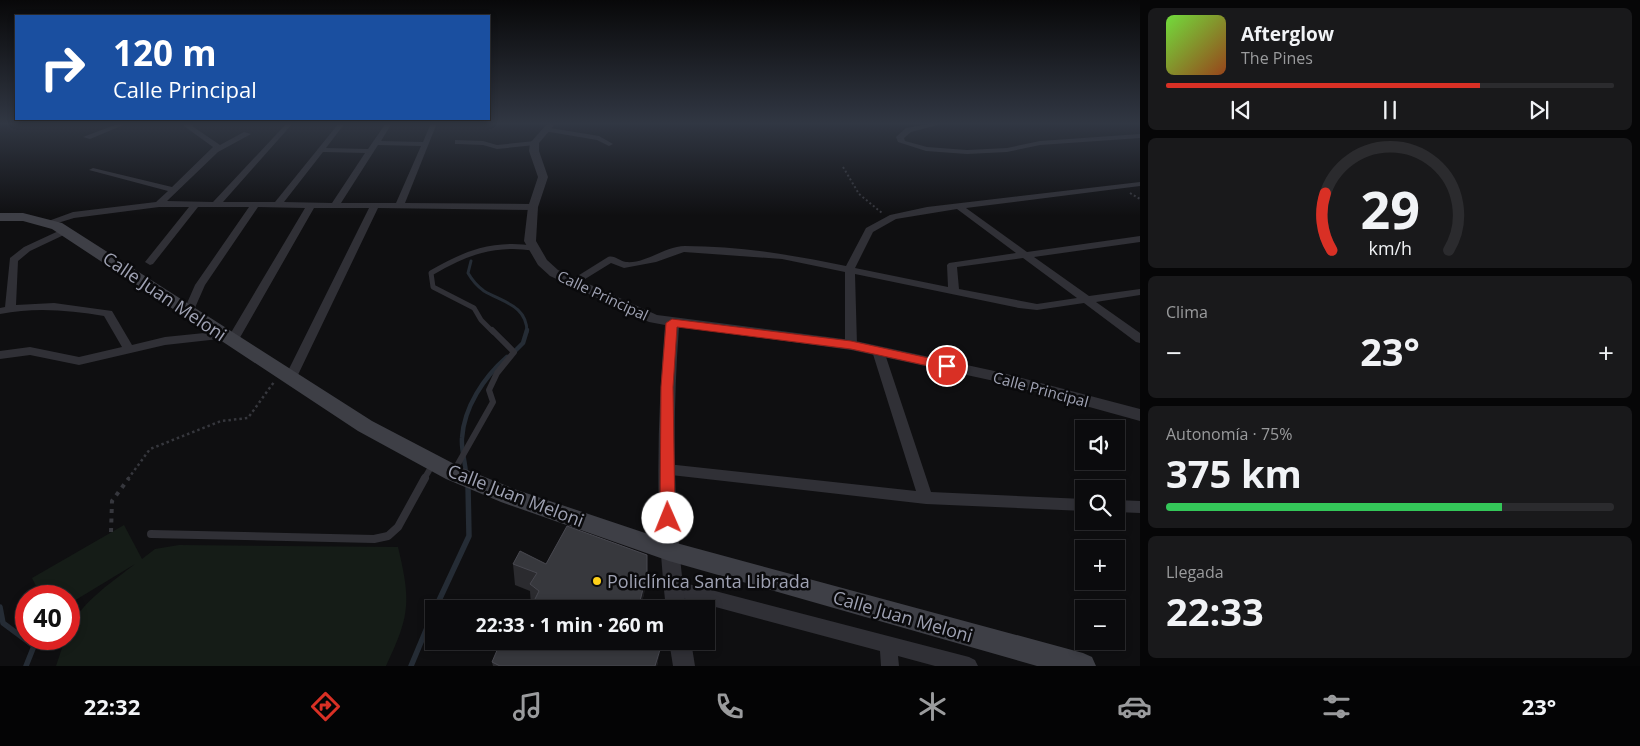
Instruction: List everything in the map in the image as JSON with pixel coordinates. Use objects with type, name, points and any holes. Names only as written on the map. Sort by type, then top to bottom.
[{"type":"main road","name":"Calle Juan Meloni","points":[[0,217],[22,217],[48,223],[64,231],[189,310],[285,376],[365,426],[434,462],[457,469],[499,492],[669,551],[1083,666]]},
{"type":"street","points":[[159,204],[211,154]]},
{"type":"street","points":[[217,203],[261,154]]},
{"type":"street","points":[[278,204],[317,154]]},
{"type":"street","points":[[335,205],[368,154]]},
{"type":"street","points":[[400,205],[421,154]]},
{"type":"street","points":[[533,248],[530,241],[533,207],[543,177],[535,154]]},
{"type":"street","points":[[93,170],[174,190]]},
{"type":"street","points":[[851,345],[850,267],[869,230],[889,219],[927,210],[1140,184]]},
{"type":"street","points":[[150,262],[197,203]]},
{"type":"street","points":[[48,223],[73,215],[159,204],[533,207]]},
{"type":"street","points":[[189,310],[200,284],[256,204]]},
{"type":"street","points":[[0,356],[30,351],[79,361],[165,342],[228,338],[312,204]]},
{"type":"street","points":[[285,376],[375,205]]},
{"type":"street","points":[[958,206],[1140,339]]},
{"type":"street","points":[[64,231],[27,249],[13,260],[5,309],[46,306],[108,313],[129,349]]},
{"type":"street","points":[[954,292],[952,265],[1140,239]]},
{"type":"street","name":"Calle Principal","points":[[533,248],[542,262],[554,273],[654,319],[672,323],[851,345],[999,377],[1140,415]]},
{"type":"street","points":[[573,282],[611,259],[624,266],[653,260],[684,249],[782,256],[850,272],[1037,306],[1140,292]]},
{"type":"street","points":[[672,323],[667,387],[667,470],[669,551],[675,600]]},
{"type":"street","points":[[878,351],[926,498]]},
{"type":"street","points":[[667,470],[926,498],[1075,505]]},
{"type":"street","points":[[1125,506],[1140,507]]},
{"type":"street","points":[[673,588],[969,666]]},
{"type":"street","points":[[888,645],[890,666]]},
{"type":"street","points":[[683,650],[687,665]]},
{"type":"lane","points":[[457,469],[493,402],[489,390],[497,373],[513,351],[481,320],[474,308],[433,287],[431,273],[453,259],[493,244],[533,248]]},
{"type":"lane","points":[[151,534],[319,539],[374,539],[388,536],[398,527],[434,462]]},
{"type":"path","points":[[843,167],[859,194],[889,219]]},
{"type":"path","points":[[111,532],[112,501],[150,449],[221,421],[248,418],[285,376]]},
{"type":"shaded area","points":[[124,525],[142,559],[155,549],[179,545],[398,547],[405,581],[406,608],[400,634],[386,666],[56,666],[61,650],[80,650],[80,612],[105,587],[135,564],[80,597],[80,585],[36,585],[32,578]]},
{"type":"building","points":[[567,526],[647,555],[647,573],[640,600],[534,600],[539,591],[530,584],[537,573],[513,564],[520,551],[546,564]]},
{"type":"building","points":[[497,650],[660,650],[655,666],[500,666],[492,662]]},
{"type":"waterway","points":[[471,261],[468,273],[473,280],[484,291],[518,310],[523,316],[527,331]]},
{"type":"waterway","points":[[513,353],[523,343],[527,331]]},
{"type":"waterway","points":[[466,473],[462,442],[467,415],[483,383],[507,357]]},
{"type":"waterway","points":[[439,600],[469,536],[468,485]]},
{"type":"waterway","points":[[0,607],[3,623],[34,646],[26,666]]},
{"type":"waterway","points":[[411,666],[425,633]]},
{"type":"place","name":"Policlínica Santa Librada","points":[[597,581]]},
{"type":"route","points":[[668,518],[667,387],[672,323],[851,345],[947,366]]}]
